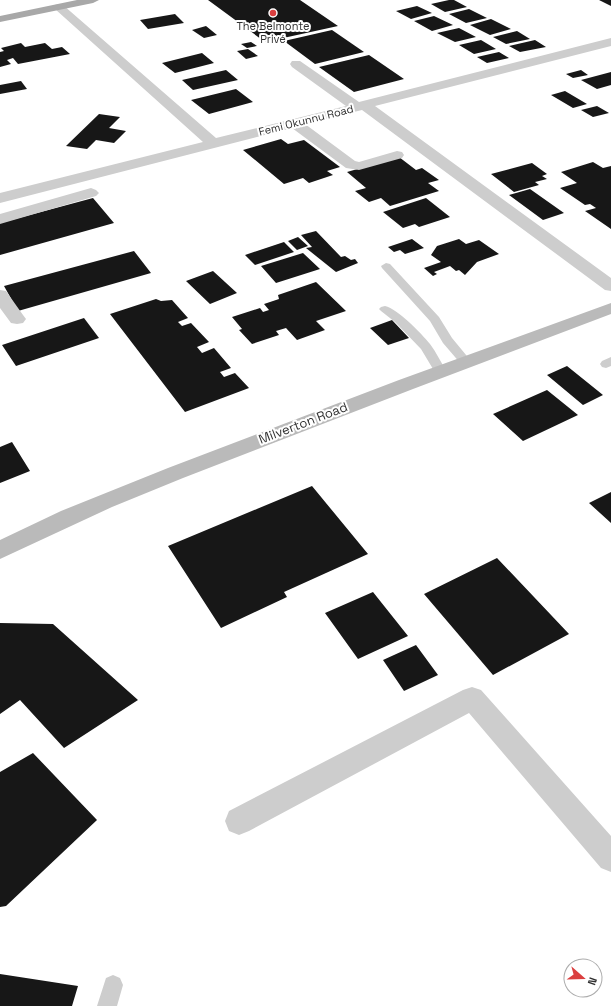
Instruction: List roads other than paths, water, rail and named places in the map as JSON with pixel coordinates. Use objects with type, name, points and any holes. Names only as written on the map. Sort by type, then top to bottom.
[{"type":"main road","points":[[0,13],[62,3],[92,0]]},
{"type":"main road","points":[[0,18],[62,3]]},
{"type":"street","points":[[62,3],[214,144]]},
{"type":"street","name":"Femi Okunnu Road","points":[[0,198],[611,42]]},
{"type":"street","points":[[296,64],[360,106],[611,286]]},
{"type":"street","points":[[294,123],[351,165],[359,166],[397,155]]},
{"type":"street","points":[[0,219],[91,193]]},
{"type":"street","points":[[0,295],[17,319]]},
{"type":"street","name":"Milverton Road","points":[[0,550],[28,536],[158,479],[465,361],[611,308]]},
{"type":"street","points":[[239,821],[472,698],[611,858]]},
{"type":"lane","points":[[386,266],[435,319],[447,340],[465,361]]},
{"type":"lane","points":[[385,310],[399,320],[426,347],[440,371]]},
{"type":"lane","points":[[107,1006],[112,985]]},
{"type":"place","name":"The Belmonte Privé","points":[[273,13]]}]
